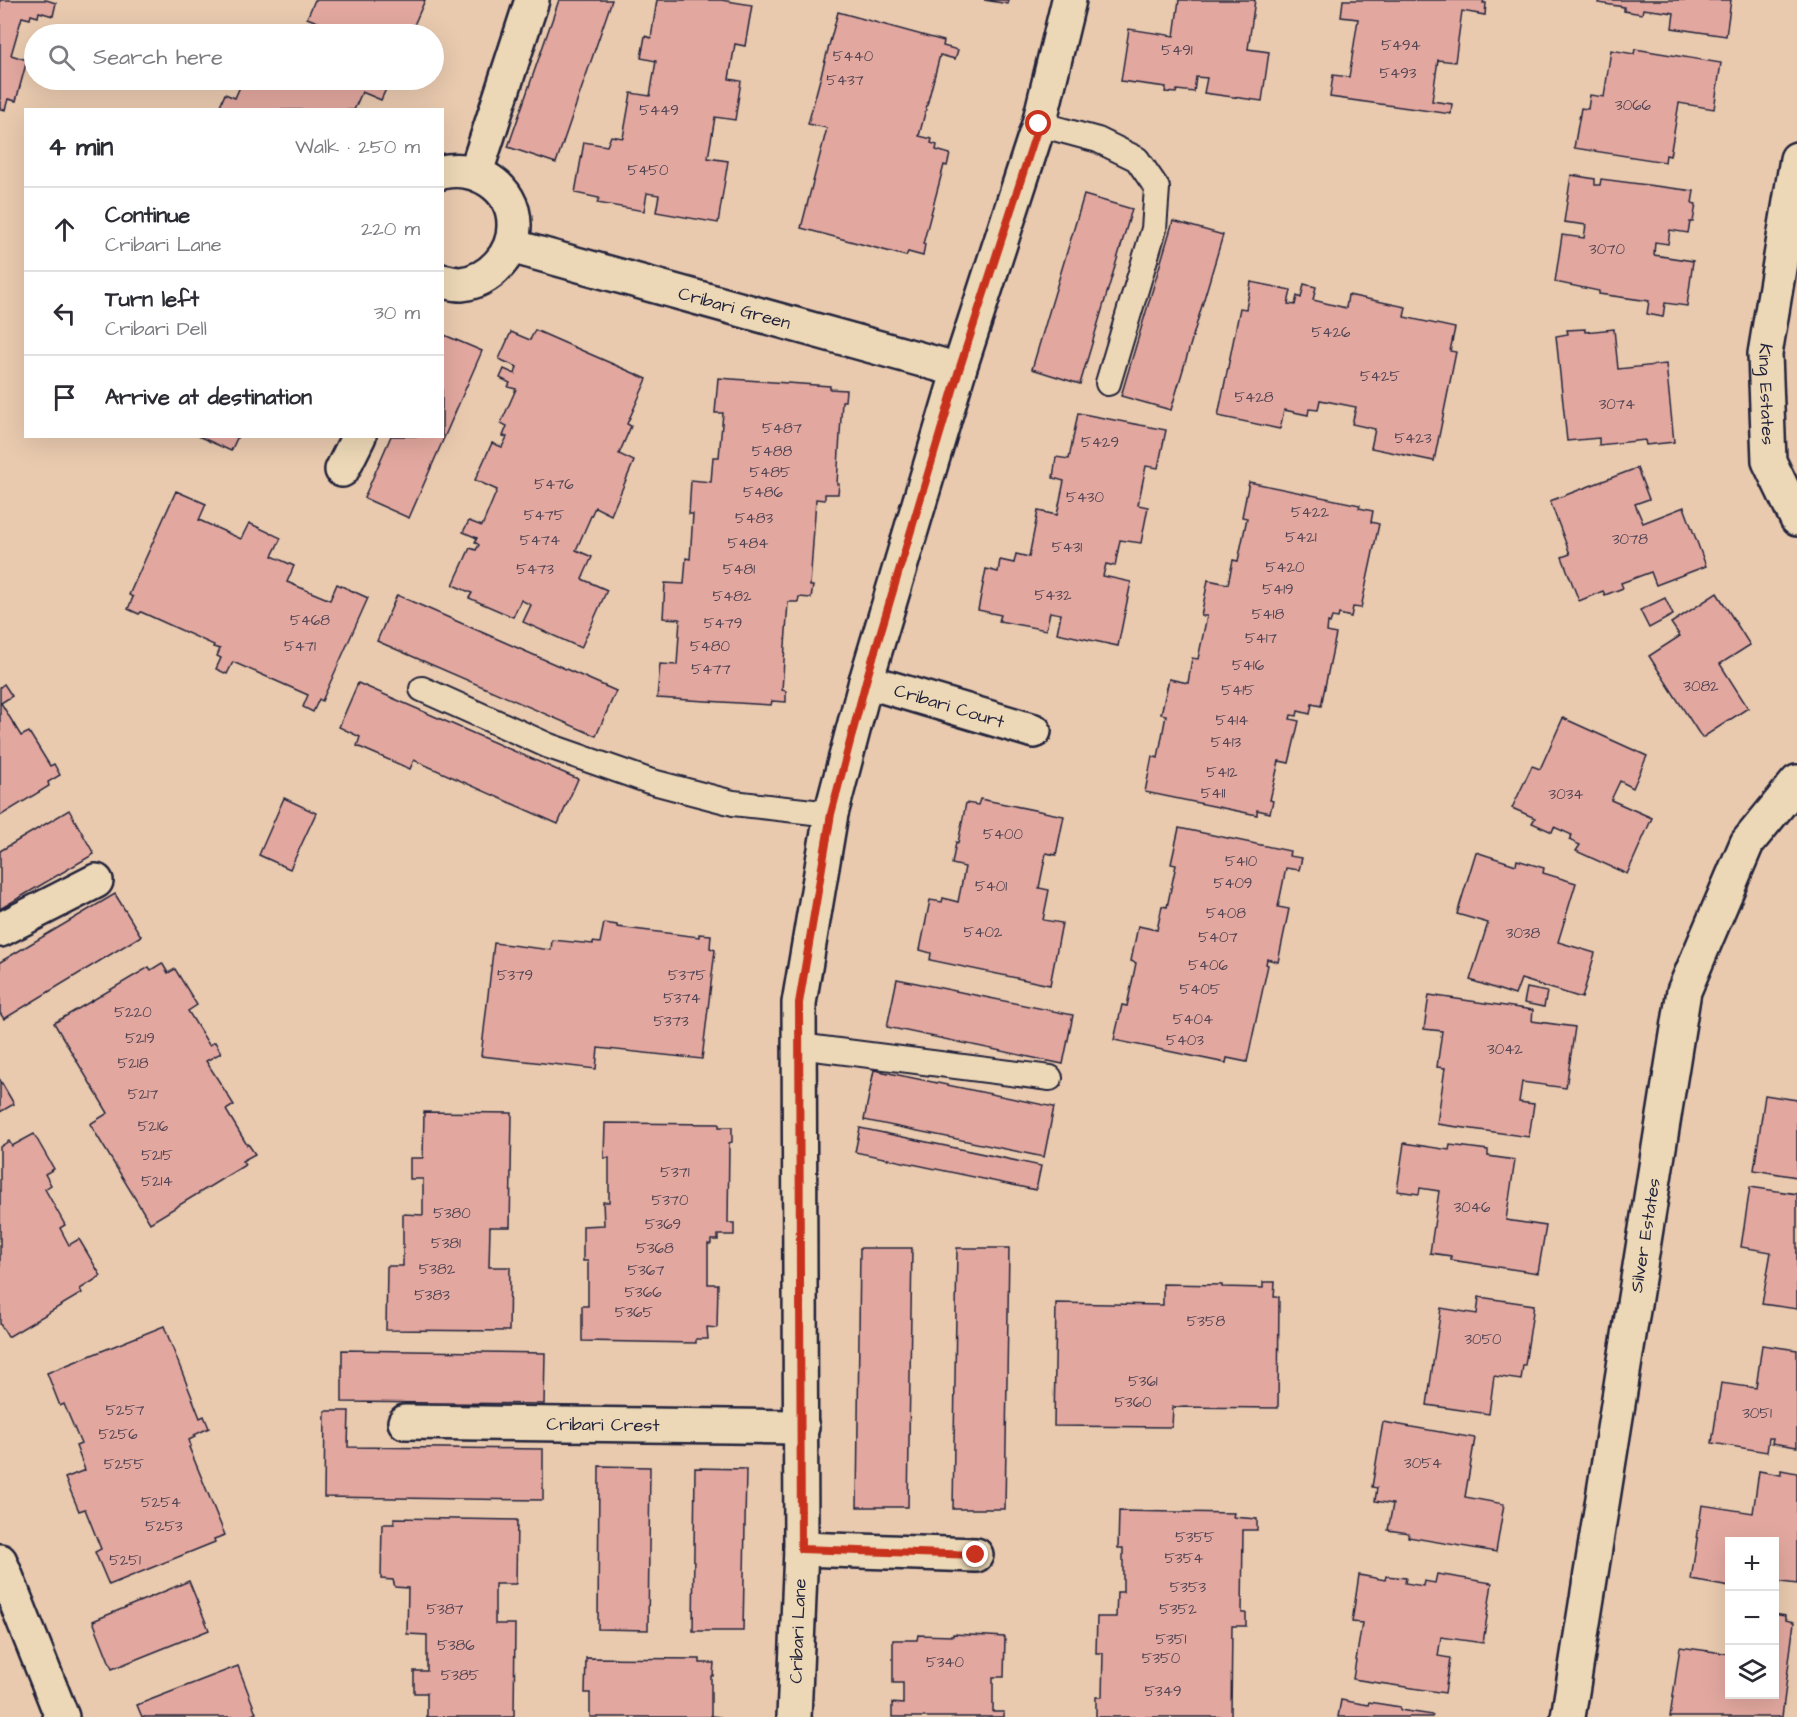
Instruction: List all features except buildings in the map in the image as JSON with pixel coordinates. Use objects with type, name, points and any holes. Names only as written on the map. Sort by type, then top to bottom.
[{"type":"street","points":[[476,172],[532,0]]},
{"type":"street","name":"Cribari Lane","points":[[794,1717],[801,1549],[799,1003],[831,814],[866,681],[959,370],[1039,124],[1069,0]]},
{"type":"street","name":"King Estates","points":[[1797,159],[1766,354],[1769,461],[1797,519]]},
{"type":"street","points":[[444,172],[476,172],[495,184],[509,202],[514,223],[511,246],[499,265],[482,278],[460,284],[444,281]]},
{"type":"street","name":"Cribari Green","points":[[511,246],[959,370]]},
{"type":"street","points":[[342,470],[358,438]]},
{"type":"street","name":"Cribari Court","points":[[866,681],[1034,731]]},
{"type":"street","name":"Silver Estates","points":[[1568,1717],[1684,991],[1747,843],[1797,782]]},
{"type":"street","points":[[0,930],[96,880]]},
{"type":"street","name":"Cribari Crest","points":[[405,1422],[801,1427]]},
{"type":"street","points":[[801,1549],[976,1555]]},
{"type":"street","points":[[0,1561],[62,1717]]},
{"type":"lane","points":[[1039,124],[1098,140],[1137,159],[1157,188],[1154,229],[1108,383]]},
{"type":"lane","points":[[422,689],[549,746],[649,781],[733,803],[831,814]]},
{"type":"lane","points":[[799,1046],[1050,1078]]},
{"type":"route","points":[[976,1555],[801,1549],[799,1003],[831,814],[866,681],[959,370],[1039,124]]}]
